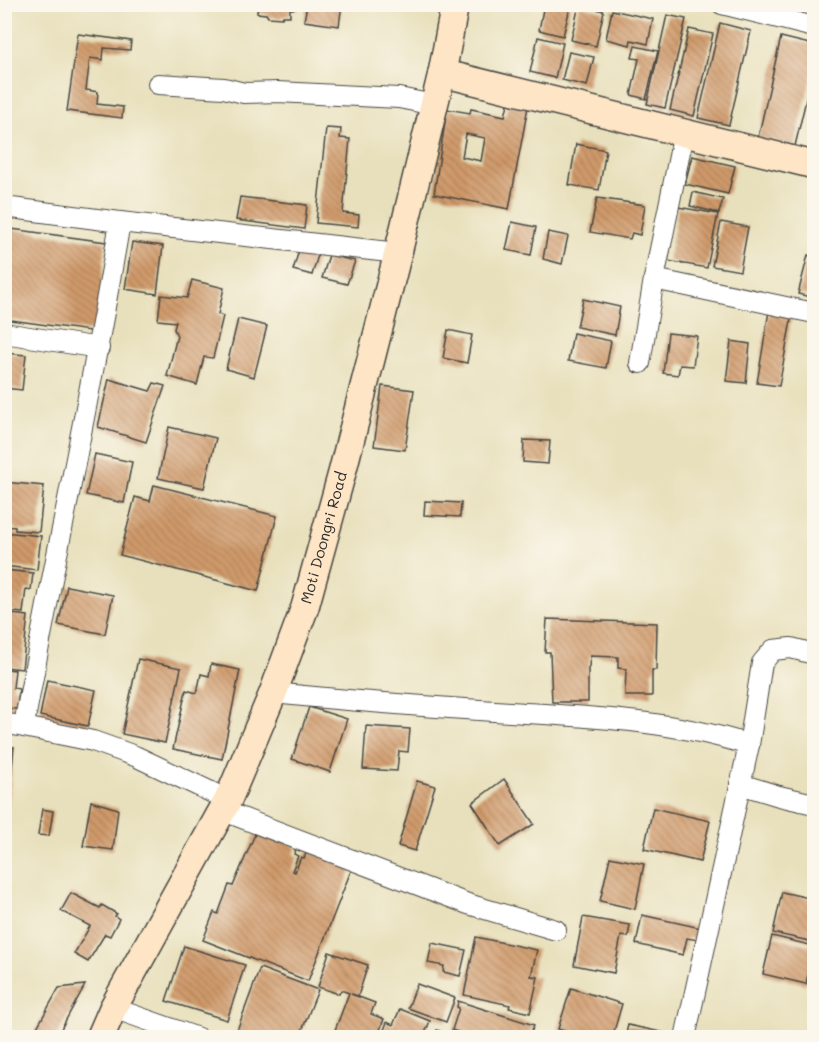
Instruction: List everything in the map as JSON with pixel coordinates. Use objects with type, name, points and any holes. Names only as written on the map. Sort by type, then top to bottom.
[{"type":"street","name":"Moti Doongri Road","points":[[100,1038],[113,1008],[225,805],[273,693],[305,607],[398,253],[442,73],[455,4]]},
{"type":"street","points":[[722,4],[814,27]]},
{"type":"street","points":[[442,73],[814,165]]},
{"type":"street","points":[[158,84],[224,88],[244,93],[278,92],[399,98],[434,105]]},
{"type":"street","points":[[640,363],[654,279],[684,132]]},
{"type":"street","points":[[4,207],[398,253]]},
{"type":"street","points":[[120,222],[99,348],[62,520],[14,724],[93,741],[135,756],[225,805],[468,904],[556,930]]},
{"type":"street","points":[[654,279],[814,313]]},
{"type":"street","points":[[4,333],[99,348]]},
{"type":"street","points":[[684,1038],[749,745],[762,663],[773,650],[791,648],[814,654]]},
{"type":"street","points":[[273,693],[367,703],[605,718],[670,726],[749,745]]},
{"type":"street","points":[[740,784],[814,804]]},
{"type":"street","points":[[113,1008],[198,1038]]},
{"type":"building","points":[[307,4],[342,4],[339,26],[304,21]]},
{"type":"building","points":[[386,4],[398,4],[397,11],[385,9]]},
{"type":"building","points":[[544,4],[571,4],[563,36],[539,30]]},
{"type":"building","points":[[258,5],[297,5],[296,9],[290,9],[290,16],[282,18],[257,13]]},
{"type":"building","points":[[579,5],[604,11],[596,46],[571,40]]},
{"type":"building","points":[[612,10],[653,19],[648,44],[631,40],[630,45],[606,39]]},
{"type":"building","points":[[667,15],[686,19],[665,108],[647,104]]},
{"type":"building","points":[[720,23],[751,31],[729,125],[698,118]]},
{"type":"building","points":[[689,29],[713,34],[694,116],[670,110]]},
{"type":"building","points":[[78,34],[131,41],[130,50],[104,48],[103,60],[90,58],[86,90],[98,92],[97,104],[123,107],[122,118],[67,111]]},
{"type":"building","points":[[538,37],[563,43],[555,78],[530,72]]},
{"type":"building","points":[[781,37],[814,45],[814,66],[795,146],[758,138]]},
{"type":"building","points":[[635,46],[658,51],[646,99],[631,95],[639,59],[632,58]]},
{"type":"building","points":[[569,52],[594,57],[587,86],[562,80]]},
{"type":"building","points":[[508,104],[528,107],[509,209],[434,194],[447,109],[470,113],[471,109],[505,116]],"holes":[[[466,134],[485,138],[481,161],[462,157]]]},
{"type":"building","points":[[326,128],[341,129],[340,138],[350,139],[343,213],[359,215],[358,227],[316,223]]},
{"type":"building","points":[[576,144],[606,150],[599,190],[569,185]]},
{"type":"building","points":[[692,156],[735,166],[728,194],[685,184]]},
{"type":"building","points":[[693,192],[723,199],[719,213],[690,206]]},
{"type":"building","points":[[240,197],[307,205],[304,229],[236,220]]},
{"type":"building","points":[[597,198],[645,205],[640,235],[632,233],[630,239],[590,232]]},
{"type":"building","points":[[678,207],[718,214],[707,268],[668,261]]},
{"type":"building","points":[[512,222],[536,227],[531,255],[506,250]]},
{"type":"building","points":[[721,222],[748,227],[740,271],[712,266]]},
{"type":"building","points":[[4,228],[106,242],[97,332],[4,319]]},
{"type":"building","points":[[548,232],[568,236],[562,264],[543,259]]},
{"type":"building","points":[[132,242],[163,246],[157,294],[125,289]]},
{"type":"building","points":[[300,247],[319,252],[312,275],[293,270]]},
{"type":"building","points":[[329,255],[355,261],[347,284],[322,278]]},
{"type":"building","points":[[808,255],[814,257],[814,298],[798,294]]},
{"type":"building","points":[[192,280],[224,288],[218,314],[223,316],[213,358],[204,357],[197,385],[167,376],[177,336],[174,329],[176,322],[158,320],[161,295],[187,298]]},
{"type":"building","points":[[583,299],[620,307],[615,335],[577,327]]},
{"type":"building","points":[[769,311],[792,315],[779,386],[757,383]]},
{"type":"building","points":[[238,319],[267,326],[254,377],[226,369]]},
{"type":"building","points":[[448,330],[472,335],[467,363],[443,358]]},
{"type":"building","points":[[573,333],[611,341],[606,368],[568,361]]},
{"type":"building","points":[[668,333],[697,336],[693,366],[680,365],[678,375],[663,373]]},
{"type":"building","points":[[731,341],[750,344],[746,383],[726,381]]},
{"type":"building","points":[[4,353],[26,355],[22,390],[4,388]]},
{"type":"building","points":[[109,379],[150,391],[154,383],[165,386],[146,442],[98,427]]},
{"type":"building","points":[[382,386],[414,390],[405,450],[374,446]]},
{"type":"building","points":[[169,427],[216,438],[204,488],[158,478]]},
{"type":"building","points":[[524,440],[550,441],[548,464],[523,462]]},
{"type":"building","points":[[95,454],[132,462],[124,503],[86,495]]},
{"type":"building","points":[[4,482],[44,486],[39,532],[15,530],[15,527],[4,526]]},
{"type":"building","points":[[154,485],[277,516],[258,591],[120,555],[135,497],[150,501]]},
{"type":"building","points":[[425,501],[461,503],[460,517],[424,515]]},
{"type":"building","points":[[4,532],[41,536],[37,570],[4,566]]},
{"type":"building","points":[[4,570],[33,573],[31,590],[26,589],[23,613],[4,611]]},
{"type":"building","points":[[67,586],[113,595],[105,634],[58,625]]},
{"type":"building","points":[[4,613],[28,616],[22,669],[4,667]]},
{"type":"building","points":[[547,619],[657,623],[656,670],[652,670],[652,696],[625,696],[626,669],[618,668],[618,657],[590,656],[588,702],[552,702],[550,652],[545,652]]},
{"type":"building","points":[[138,659],[181,668],[165,743],[122,734]]},
{"type":"building","points":[[211,664],[240,670],[222,759],[173,749],[186,690],[197,693],[201,674],[209,676]]},
{"type":"building","points":[[5,669],[15,670],[13,688],[19,689],[17,709],[5,708]]},
{"type":"building","points":[[47,680],[96,690],[88,726],[40,716]]},
{"type":"building","points":[[309,707],[347,719],[330,772],[292,759]]},
{"type":"building","points":[[366,726],[410,729],[408,752],[399,751],[397,771],[363,769]]},
{"type":"building","points":[[4,746],[14,747],[8,808],[4,808]]},
{"type":"building","points":[[504,779],[534,824],[500,846],[472,803]]},
{"type":"building","points":[[417,781],[435,786],[415,851],[398,846]]},
{"type":"building","points":[[91,801],[118,809],[113,850],[83,846]]},
{"type":"building","points":[[653,808],[710,821],[700,862],[644,849]]},
{"type":"building","points":[[42,809],[53,811],[49,836],[38,835]]},
{"type":"building","points":[[258,827],[297,847],[294,854],[298,856],[292,871],[295,872],[301,857],[304,858],[307,851],[352,868],[308,981],[203,940],[214,912],[218,914],[229,885],[233,886]]},
{"type":"building","points":[[610,857],[644,864],[635,909],[600,901]]},
{"type":"building","points":[[782,892],[814,899],[814,942],[773,933]]},
{"type":"building","points":[[71,893],[100,908],[102,905],[117,914],[115,916],[119,919],[110,936],[105,934],[88,962],[74,954],[90,926],[61,911]]},
{"type":"building","points":[[642,915],[701,928],[698,940],[687,938],[683,955],[636,944]]},
{"type":"building","points":[[583,917],[630,925],[628,937],[621,936],[614,973],[574,965]]},
{"type":"building","points":[[772,936],[814,946],[806,984],[763,974]]},
{"type":"building","points":[[476,937],[537,950],[531,976],[538,977],[530,1013],[509,1008],[510,1005],[464,995]]},
{"type":"building","points":[[432,943],[466,950],[460,976],[443,972],[444,966],[428,963]]},
{"type":"building","points":[[184,946],[245,965],[227,1020],[166,1001]]},
{"type":"building","points":[[329,952],[368,965],[358,996],[351,994],[375,1003],[371,1014],[384,1019],[377,1038],[332,1038],[349,993],[341,990],[339,994],[318,987]]},
{"type":"building","points":[[260,968],[318,990],[299,1038],[248,1038],[236,1033]]},
{"type":"building","points":[[417,984],[455,998],[446,1022],[408,1008]]},
{"type":"building","points":[[85,985],[56,1038],[31,1038],[59,988]]},
{"type":"building","points":[[571,988],[622,1004],[612,1038],[587,1038],[558,1029]]},
{"type":"building","points":[[458,1001],[534,1025],[529,1038],[474,1038],[452,1030],[459,1008],[457,1007]]},
{"type":"building","points":[[400,1009],[430,1021],[423,1038],[381,1038],[387,1022],[393,1025]]},
{"type":"building","points":[[628,1025],[675,1035],[674,1038],[625,1038]]},
{"type":"building","points":[[437,1030],[456,1037],[456,1038],[434,1038]]}]
